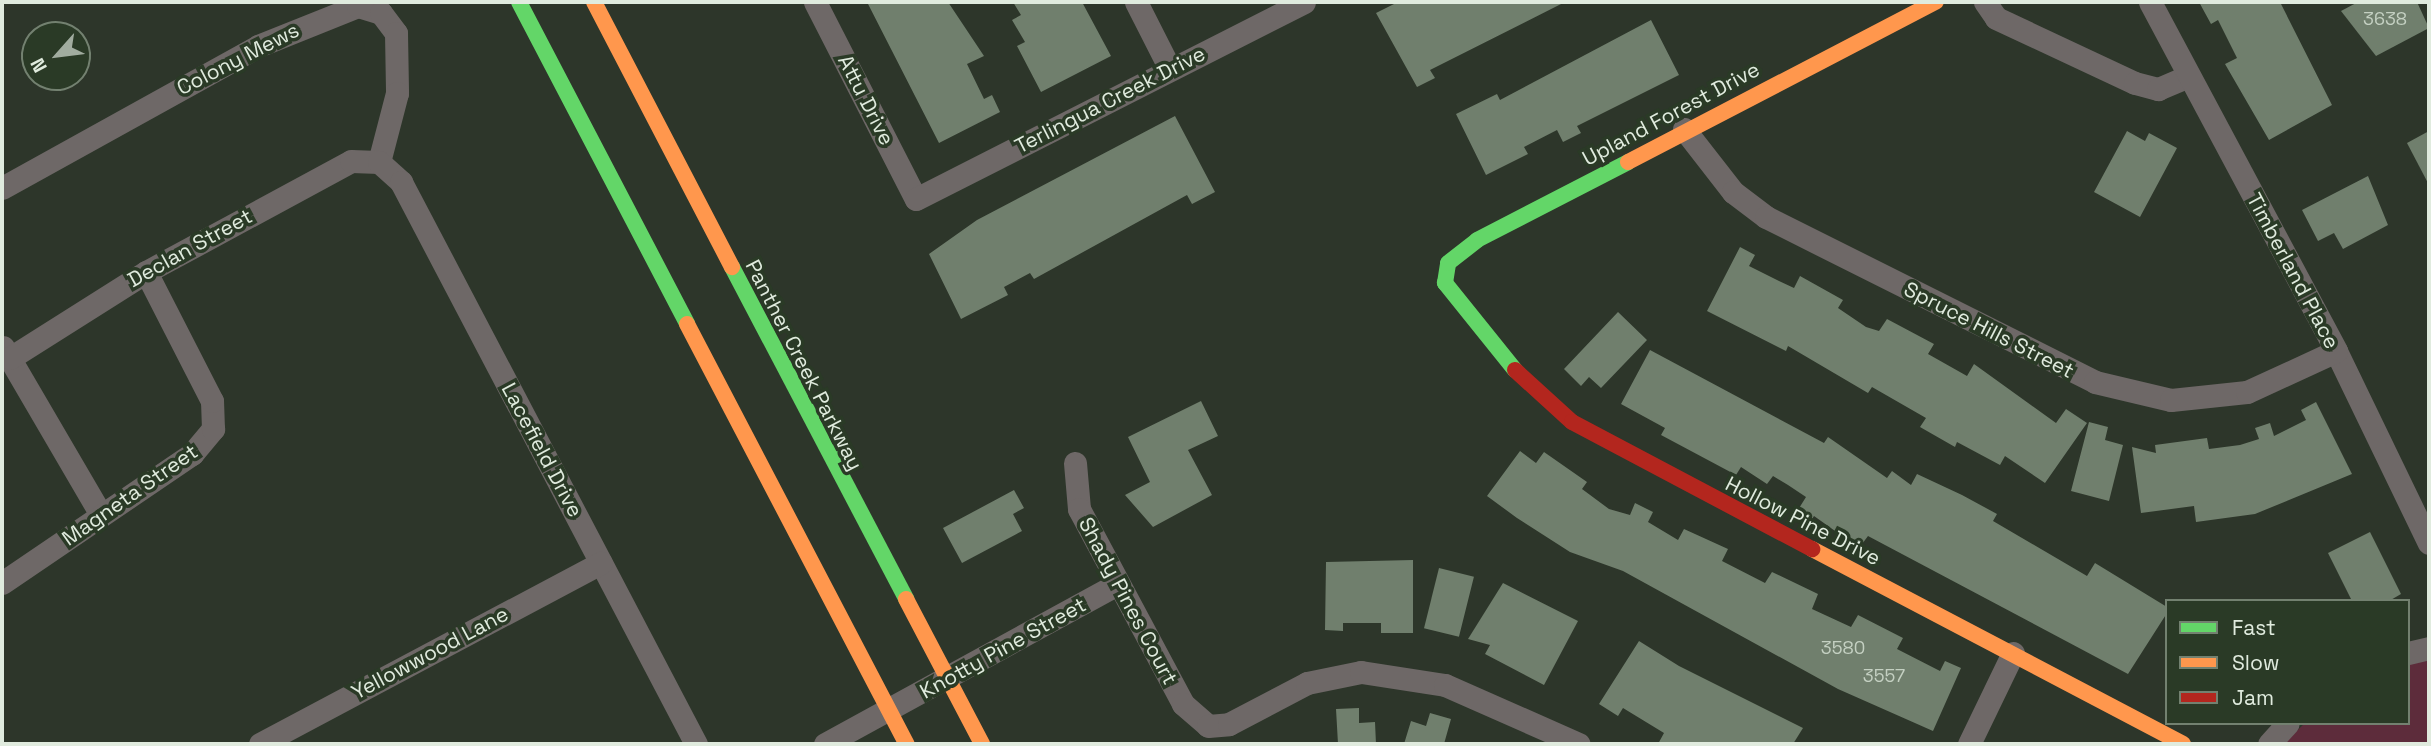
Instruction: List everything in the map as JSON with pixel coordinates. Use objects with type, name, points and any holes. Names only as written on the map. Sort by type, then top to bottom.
[{"type":"main road","points":[[519,2],[906,744]]},
{"type":"main road","name":"Panther Creek Parkway","points":[[594,2],[982,744]]},
{"type":"main road","name":"Upland Forest Drive","points":[[1445,283],[1448,263],[1477,240],[1684,129],[1936,2]]},
{"type":"main road","name":"Hollow Pine Drive","points":[[1445,283],[1519,375],[1572,422],[2183,744]]},
{"type":"street","name":"Attu Drive","points":[[815,2],[916,198]]},
{"type":"street","points":[[1136,2],[1170,69]]},
{"type":"street","name":"Terlingua Creek Drive","points":[[916,198],[1304,2]]},
{"type":"street","points":[[1985,2],[1996,18],[2135,83],[2158,89],[2188,76]]},
{"type":"street","name":"Timberland Place","points":[[2150,2],[2336,351],[2429,543]]},
{"type":"street","name":"Colony Mews","points":[[2,188],[258,46],[358,6],[381,13],[396,33],[397,93],[379,162]]},
{"type":"street","name":"Spruce Hills Street","points":[[1684,129],[1732,192],[1766,218],[2095,382],[2171,400],[2247,392],[2336,351]]},
{"type":"street","name":"Declan Street","points":[[6,351],[351,161],[379,162]]},
{"type":"street","name":"Lacefield Drive","points":[[379,162],[401,182],[696,744]]},
{"type":"street","name":"Magneta Street","points":[[2,583],[192,454],[213,429],[212,401],[146,272]]},
{"type":"street","points":[[6,351],[100,515]]},
{"type":"street","name":"Shady Pines Court","points":[[1076,463],[1079,509],[1184,704],[1209,726],[1229,724],[1320,679],[1373,672],[1445,685],[1579,744]]},
{"type":"street","name":"Yellowwood Lane","points":[[260,744],[601,563]]},
{"type":"street","name":"Knotty Pine Street","points":[[825,744],[948,680],[1117,584]]},
{"type":"street","points":[[2410,653],[2429,648]]},
{"type":"street","points":[[1969,744],[2013,653]]},
{"type":"street","points":[[2269,744],[2286,725]]},
{"type":"shaded area","points":[[2429,660],[2429,744],[2283,744],[2303,725],[2410,725],[2410,664]]},
{"type":"building","points":[[867,2],[948,2],[984,56],[967,64],[984,99],[992,95],[1000,112],[939,143]]},
{"type":"building","points":[[1013,2],[1082,2],[1111,56],[1041,92],[1017,46],[1025,42],[1012,20],[1021,15]]},
{"type":"building","points":[[1398,2],[1565,2],[1430,70],[1435,78],[1417,87],[1376,13]]},
{"type":"building","points":[[2199,2],[2280,2],[2332,105],[2269,140],[2225,64],[2237,58],[2218,20],[2211,24]]},
{"type":"building","points":[[2358,2],[2417,2],[2429,28],[2376,56],[2341,11]]},
{"type":"building","points":[[1651,20],[1679,75],[1577,126],[1581,133],[1563,142],[1557,130],[1524,147],[1528,154],[1486,175],[1456,114],[1497,94],[1500,100]]},
{"type":"building","points":[[1175,116],[1215,192],[1192,204],[1187,195],[1034,279],[1030,273],[1004,287],[1008,295],[961,319],[929,254],[977,220]]},
{"type":"building","points":[[2127,131],[2145,141],[2149,133],[2177,148],[2140,217],[2094,192]]},
{"type":"building","points":[[2429,131],[2429,185],[2407,143]]},
{"type":"building","points":[[2368,176],[2388,225],[2343,249],[2334,233],[2318,241],[2302,210]]},
{"type":"building","points":[[1740,247],[1755,255],[1749,266],[1794,288],[1800,276],[1843,300],[1838,308],[1866,327],[1879,331],[1887,319],[1934,344],[1928,354],[1967,376],[1974,364],[2056,423],[2066,409],[2087,423],[2045,483],[2005,456],[2000,465],[1957,442],[1955,447],[1920,427],[1926,418],[1872,387],[1868,393],[1788,346],[1786,351],[1707,311]]},
{"type":"building","points":[[1618,312],[1647,340],[1601,388],[1589,377],[1581,386],[1564,369]]},
{"type":"building","points":[[1650,350],[1824,443],[1828,437],[1887,478],[1892,471],[1911,485],[1917,474],[1962,495],[1997,514],[1993,521],[2087,576],[2095,563],[2165,606],[2165,616],[2128,674],[1868,536],[1859,548],[1814,516],[1810,522],[1796,513],[1806,497],[1788,485],[1773,476],[1767,484],[1741,467],[1736,475],[1661,435],[1665,428],[1621,404]]},
{"type":"building","points":[[1201,401],[1218,436],[1188,450],[1212,495],[1153,527],[1125,495],[1150,482],[1128,437]]},
{"type":"building","points":[[2316,402],[2352,474],[2255,514],[2196,522],[2194,506],[2141,513],[2132,447],[2156,453],[2155,445],[2207,438],[2209,449],[2240,445],[2259,439],[2255,428],[2270,423],[2274,436],[2306,420],[2301,410]]},
{"type":"building","points":[[2089,422],[2108,427],[2105,440],[2123,445],[2109,501],[2071,491]]},
{"type":"building","points":[[1520,451],[1536,463],[1544,452],[1587,482],[1582,489],[1609,509],[1630,515],[1635,503],[1653,512],[1648,522],[1678,540],[1684,529],[1728,549],[1722,561],[1765,583],[1772,572],[1818,594],[1812,609],[1851,627],[1858,615],[1903,638],[1897,649],[1940,671],[1945,661],[1961,668],[1933,731],[1838,689],[1623,571],[1570,552],[1517,518],[1487,496]]},
{"type":"building","points":[[1014,490],[1024,508],[1013,514],[1022,531],[962,563],[943,528]]},
{"type":"building","points":[[2370,532],[2401,594],[2392,599],[2351,599],[2328,553]]},
{"type":"building","points":[[1413,560],[1413,633],[1381,633],[1381,623],[1343,623],[1343,631],[1325,630],[1326,562]]},
{"type":"building","points":[[1439,568],[1474,577],[1459,637],[1424,628]]},
{"type":"building","points":[[1503,583],[1578,621],[1544,685],[1485,654],[1490,645],[1468,639]]},
{"type":"building","points":[[1639,641],[1679,666],[1803,728],[1793,744],[1658,744],[1664,733],[1623,708],[1618,716],[1599,704]]},
{"type":"building","points":[[1359,708],[1359,723],[1375,722],[1376,744],[1338,744],[1336,709]]},
{"type":"building","points":[[1430,713],[1451,719],[1444,744],[1404,744],[1411,721],[1426,726]]},
{"type":"traffic: fast","points":[[519,2],[687,324]]},
{"type":"traffic: fast","points":[[1515,370],[1445,283],[1448,263],[1477,240],[1628,162]]},
{"type":"traffic: fast","points":[[732,267],[906,599]]},
{"type":"traffic: slow","points":[[594,2],[732,267]]},
{"type":"traffic: slow","points":[[1628,162],[1936,2]]},
{"type":"traffic: slow","points":[[687,324],[907,744]]},
{"type":"traffic: slow","points":[[1812,549],[2183,744]]},
{"type":"traffic: slow","points":[[906,599],[982,744]]},
{"type":"traffic: jam","points":[[1515,370],[1572,422],[1812,549]]}]
